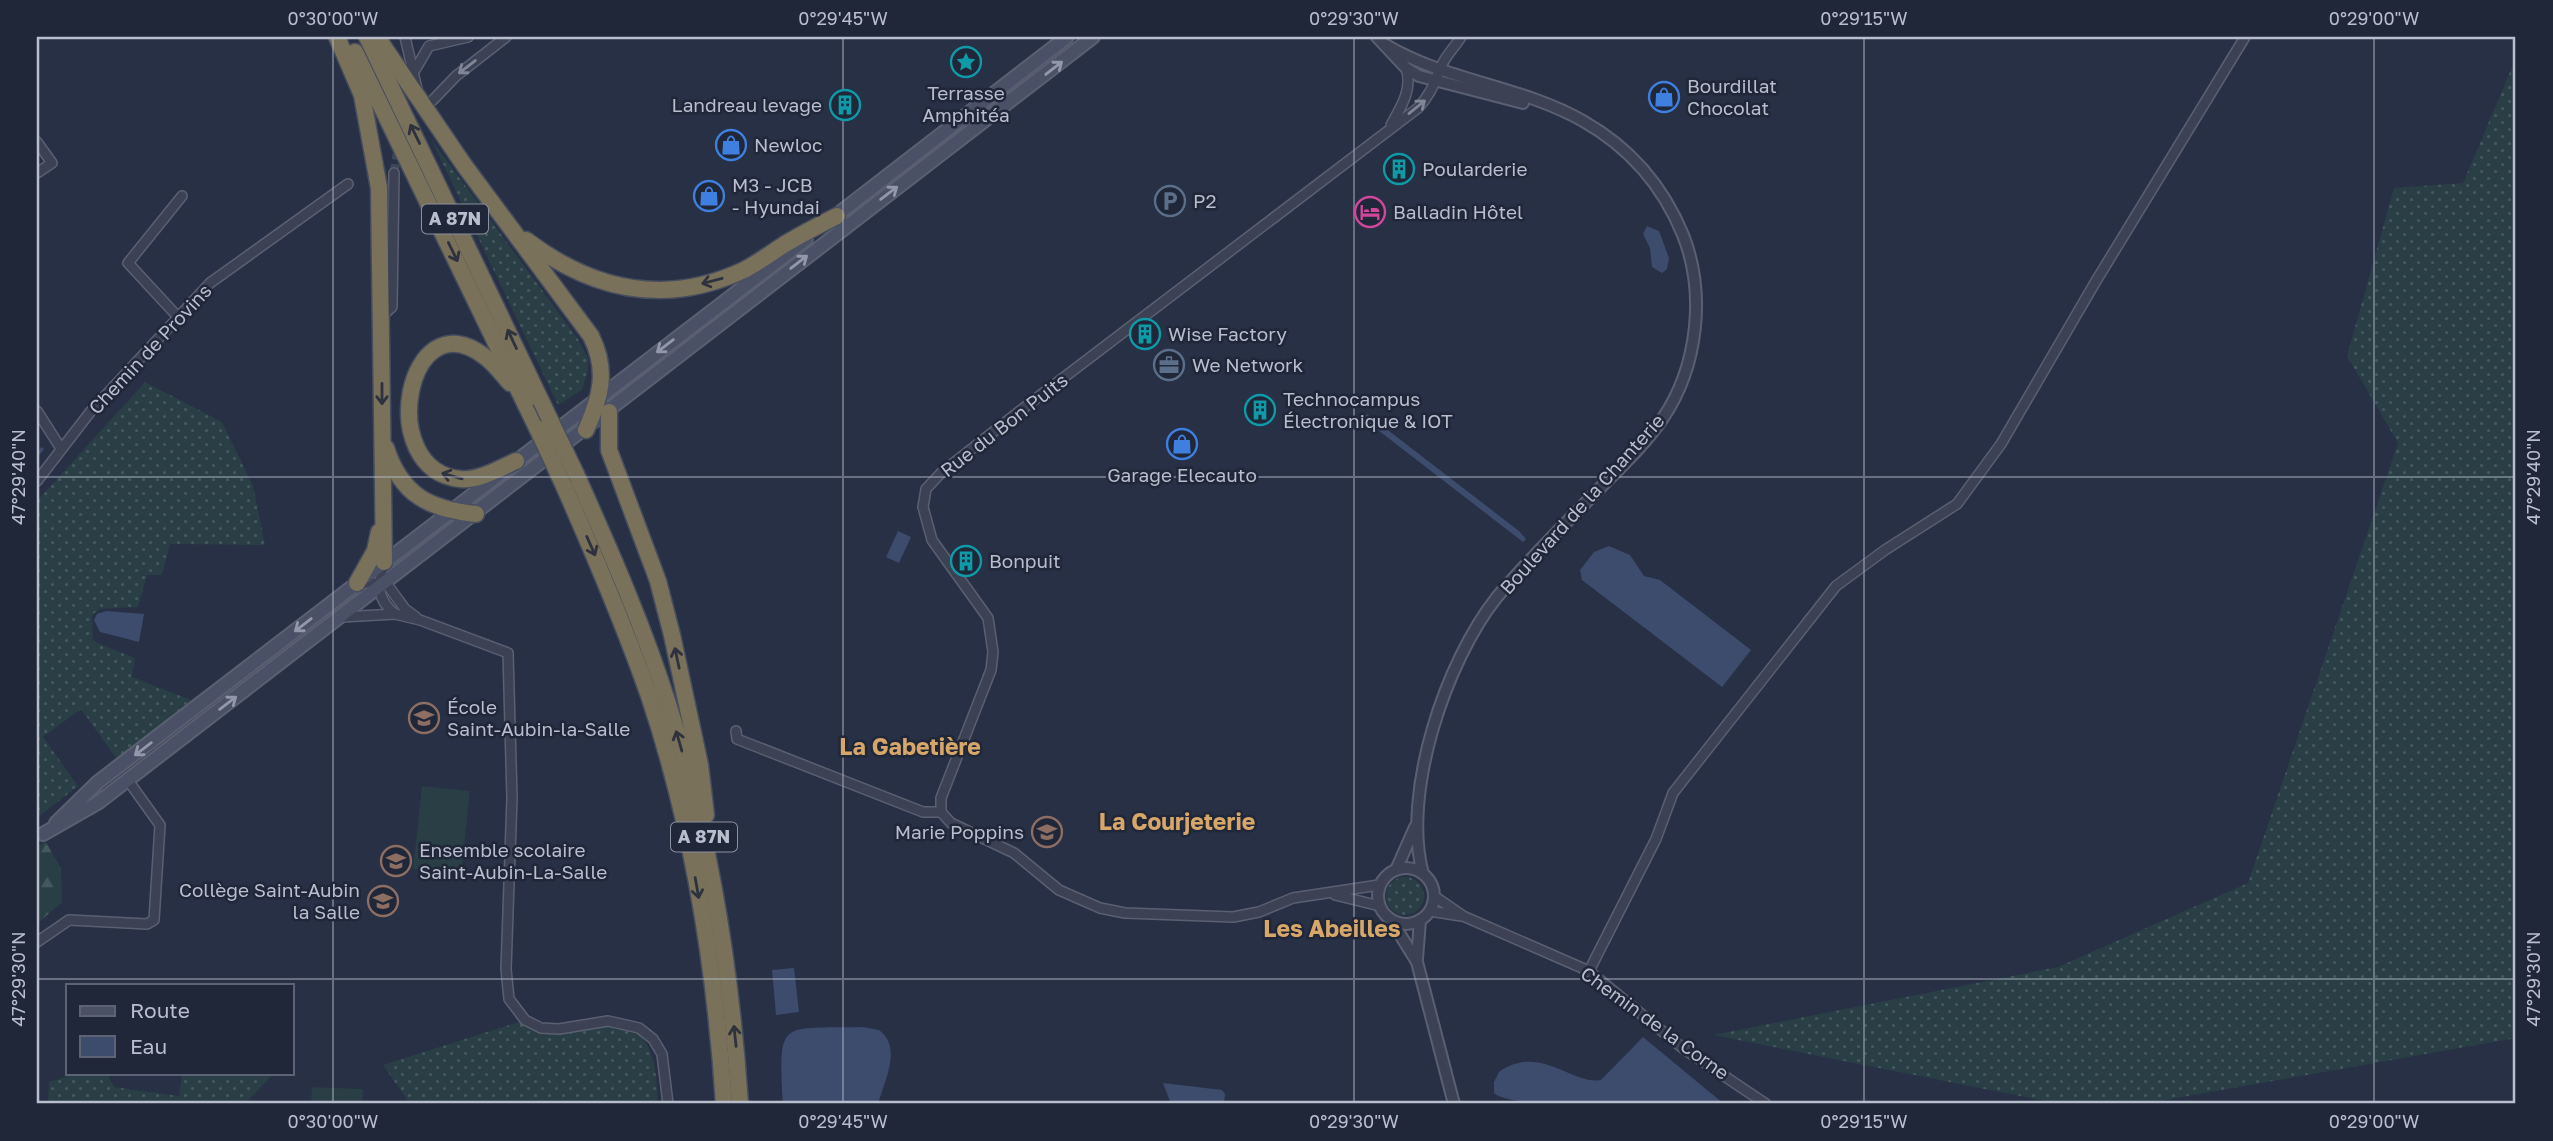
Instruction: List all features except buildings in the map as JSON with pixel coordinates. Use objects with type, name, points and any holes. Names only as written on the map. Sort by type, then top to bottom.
[{"type":"highway","points":[[337,37],[362,95],[376,163],[382,316],[383,499],[386,537],[384,562]]},
{"type":"highway","name":"A 87N","points":[[348,37],[521,395],[535,406]]},
{"type":"highway","name":"A 87N","points":[[368,37],[535,406],[622,580],[669,706],[707,846],[726,955],[740,1104]]},
{"type":"highway","points":[[377,37],[426,99],[511,229],[591,336],[601,355],[603,375],[599,397],[586,430]]},
{"type":"highway","points":[[511,229],[565,268],[624,287],[657,289],[725,278],[745,270],[837,216]]},
{"type":"highway","points":[[516,461],[480,476],[463,479],[447,476],[433,468],[423,456],[411,427],[408,405],[414,373],[420,362],[444,346],[458,345],[483,355],[521,395]]},
{"type":"highway","points":[[609,412],[609,450],[658,582],[674,646],[705,795],[707,846]]},
{"type":"highway","points":[[382,436],[391,463],[403,484],[429,503],[451,511],[476,514]]},
{"type":"highway","name":"A 87N","points":[[570,479],[632,648],[672,773],[690,846],[710,967],[724,1104]]},
{"type":"highway","points":[[357,583],[377,542],[383,499]]},
{"type":"main road","points":[[40,837],[89,789],[1067,37]]},
{"type":"main road","points":[[40,837],[89,809],[342,617],[381,584],[586,430],[1094,37]]},
{"type":"street","points":[[405,37],[426,99],[506,37]]},
{"type":"street","points":[[415,71],[425,50],[444,38],[468,37]]},
{"type":"street","points":[[1437,82],[1440,68],[1461,37]]},
{"type":"street","points":[[1589,971],[1656,839],[1673,793],[1836,586],[1885,550],[1958,504],[2001,444],[2245,37]]},
{"type":"street","name":"Boulevard de la Chanterie","points":[[1381,41],[1408,59],[1580,119],[1620,147],[1650,177],[1667,201],[1681,232],[1691,265],[1695,316],[1691,349],[1670,407],[1650,435],[1511,580],[1478,622],[1450,675],[1435,718],[1418,816],[1409,846],[1396,870]]},
{"type":"street","name":"Boulevard de la Chanterie","points":[[1381,41],[1406,68],[1437,82],[1559,111]]},
{"type":"street","points":[[1390,126],[1405,99],[1409,78],[1406,68]]},
{"type":"street","name":"Rue du Bon Puits","points":[[941,812],[941,798],[991,670],[993,644],[988,618],[932,540],[923,506],[926,489],[941,473],[1390,126],[1418,108],[1437,82]]},
{"type":"street","points":[[37,142],[52,163],[37,173]]},
{"type":"street","points":[[382,316],[391,307],[394,173]]},
{"type":"street","name":"Chemin de Provins","points":[[37,481],[60,447],[210,283],[348,184]]},
{"type":"street","points":[[178,317],[128,263],[182,196]]},
{"type":"street","points":[[37,411],[60,447]]},
{"type":"street","points":[[384,562],[381,584],[384,604],[395,614]]},
{"type":"street","points":[[357,583],[381,584],[420,620]]},
{"type":"street","points":[[342,617],[395,614],[420,620],[509,653],[512,810],[506,981],[513,1007],[533,1025],[550,1030],[608,1021],[639,1028],[653,1039],[662,1054],[668,1104]]},
{"type":"street","points":[[736,731],[737,739],[779,757],[923,811],[941,812],[951,823],[1014,853],[1059,890],[1100,908],[1125,913],[1233,917],[1259,912],[1293,898],[1379,885],[1396,870],[1415,869],[1423,874],[1433,888],[1430,911],[1420,920],[1401,923],[1391,920]]},
{"type":"street","points":[[37,942],[69,920],[147,924],[154,920],[160,825],[127,779]]},
{"type":"street","name":"Boulevard de la Chanterie","points":[[1418,816],[1418,856],[1423,874]]},
{"type":"street","points":[[1379,885],[1380,906],[1417,962],[1454,1104]]},
{"type":"street","points":[[1330,893],[1380,906]]},
{"type":"street","name":"Chemin de la Corne","points":[[1434,896],[1463,916],[1589,971],[1684,1049],[1766,1104]]},
{"type":"street","name":"Chemin de la Corne","points":[[1430,911],[1463,916]]},
{"type":"street","points":[[1417,962],[1420,920]]},
{"type":"green space","points":[[2516,58],[2516,1038],[2143,1104],[2060,1104],[1713,1035],[2058,967],[2248,883],[2398,443],[2347,356],[2394,188],[2463,183]]},
{"type":"green space","points":[[431,139],[578,339],[588,358],[588,371],[582,390],[558,405]]},
{"type":"green space","points":[[145,382],[222,422],[253,486],[265,545],[170,544],[162,575],[147,575],[138,607],[100,609],[92,615],[93,641],[135,658],[132,677],[191,700],[118,761],[81,709],[43,737],[78,786],[37,818],[37,501]]},
{"type":"green space","points":[[422,786],[470,791],[461,874],[413,869]]},
{"type":"green space","points":[[45,841],[61,868],[62,902],[37,924],[37,847]]},
{"type":"green space","points":[[1405,877],[1418,883],[1424,896],[1418,909],[1405,915],[1392,909],[1386,896],[1392,883]]},
{"type":"green space","points":[[519,1022],[545,1034],[612,1027],[627,1029],[639,1035],[652,1056],[658,1104],[410,1104],[383,1065]]},
{"type":"green space","points":[[74,1074],[108,1074],[114,1087],[179,1096],[182,1074],[273,1074],[245,1104],[48,1104],[49,1082]]},
{"type":"green space","points":[[312,1087],[363,1089],[362,1104],[311,1104]]},
{"type":"water","points":[[1647,226],[1659,231],[1669,258],[1667,269],[1662,273],[1652,267],[1650,248],[1643,234]]},
{"type":"water","points":[[1367,414],[1526,539],[1523,542],[1374,427],[1358,421]]},
{"type":"water","points":[[898,531],[911,537],[899,563],[886,557]]},
{"type":"water","points":[[1609,546],[1630,555],[1644,576],[1660,580],[1751,650],[1722,687],[1582,580],[1580,570],[1594,552]]},
{"type":"water","points":[[106,611],[144,614],[139,642],[100,632],[94,620],[97,614]]},
{"type":"water","points":[[794,968],[799,1012],[776,1015],[772,970]]},
{"type":"water","points":[[863,1027],[879,1030],[890,1046],[890,1065],[878,1104],[783,1104],[782,1056],[784,1042],[790,1034],[800,1029]]},
{"type":"water","points":[[1643,1037],[1724,1104],[1564,1104],[1507,1099],[1494,1093],[1494,1082],[1499,1072],[1514,1064],[1528,1062],[1541,1063],[1590,1080],[1601,1080]]},
{"type":"water","points":[[1163,1083],[1222,1090],[1225,1094],[1224,1104],[1171,1104]]},
{"type":"waterway","points":[[37,455],[42,449]]},
{"type":"tunnel","points":[[394,173],[399,142]]},
{"type":"place","name":"Terrasse Amphitéa","points":[[966,62]]},
{"type":"place","name":"Bourdillat Chocolat","points":[[1664,97]]},
{"type":"place","name":"Landreau levage","points":[[845,105]]},
{"type":"place","name":"Newloc","points":[[731,145]]},
{"type":"place","name":"Poularderie","points":[[1399,169]]},
{"type":"place","name":"M3 - JCB - Hyundai","points":[[709,196]]},
{"type":"place","name":"P2","points":[[1170,201]]},
{"type":"place","name":"Balladin Hôtel","points":[[1370,212]]},
{"type":"place","name":"Wise Factory","points":[[1145,334]]},
{"type":"place","name":"We Network","points":[[1169,365]]},
{"type":"place","name":"Technocampus Électronique & IOT","points":[[1260,410]]},
{"type":"place","name":"Garage Elecauto","points":[[1182,444]]},
{"type":"place","name":"Bonpuit","points":[[966,561]]},
{"type":"place","name":"École Saint-Aubin-la-Salle","points":[[424,718]]},
{"type":"place","name":"Marie Poppins","points":[[1047,832]]},
{"type":"place","name":"Ensemble scolaire Saint-Aubin-La-Salle","points":[[396,861]]},
{"type":"place","name":"Collège Saint-Aubin la Salle","points":[[383,901]]},
{"type":"district","name":"La Gabetière","points":[[910,747]]},
{"type":"district","name":"La Courjeterie","points":[[1177,822]]},
{"type":"district","name":"Les Abeilles","points":[[1332,929]]}]
